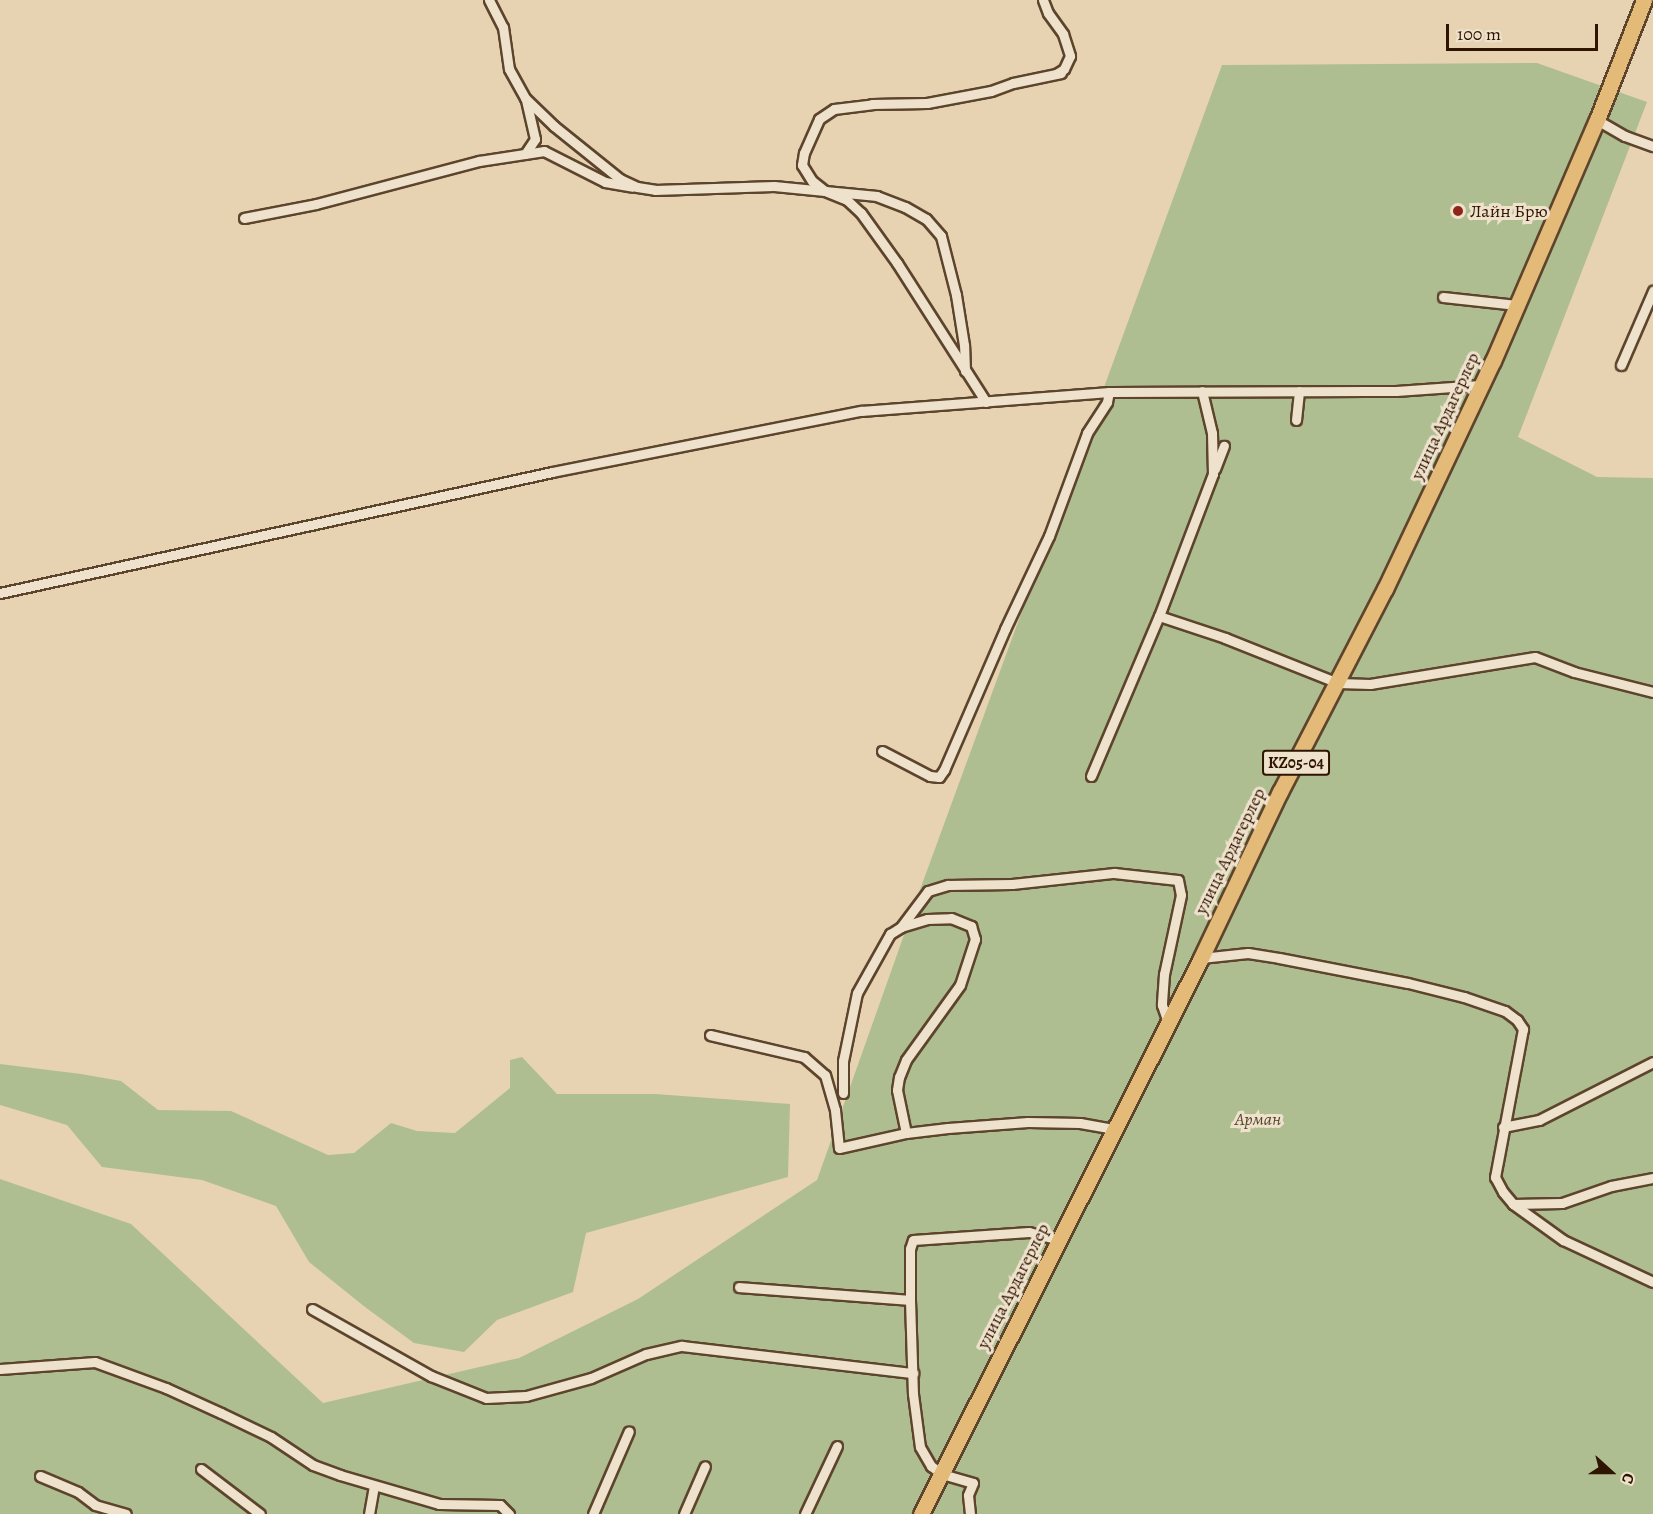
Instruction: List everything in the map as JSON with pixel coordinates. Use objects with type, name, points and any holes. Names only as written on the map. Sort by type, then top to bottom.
[{"type":"main road","name":"улица Ардагерлер","points":[[921,1514],[1201,958],[1280,792],[1338,682],[1481,385],[1597,120],[1644,0]]},
{"type":"street","points":[[489,0],[503,27],[508,69],[525,98],[554,126],[590,152],[620,179],[655,190],[774,186],[877,196],[905,207],[926,219],[941,236],[959,315],[965,373]]},
{"type":"street","points":[[986,402],[965,373],[938,325],[861,213],[847,200],[825,191],[812,180],[802,165],[804,153],[819,119],[825,114],[856,106],[927,103],[991,91],[1013,83],[1059,73],[1064,69],[1070,56],[1063,34],[1048,13],[1043,0]]},
{"type":"street","points":[[525,98],[536,140],[525,154]]},
{"type":"street","points":[[1597,120],[1625,136],[1653,146]]},
{"type":"street","points":[[244,218],[316,204],[479,161],[543,151],[604,182],[623,187],[640,187]]},
{"type":"street","points":[[1621,365],[1653,291]]},
{"type":"street","points":[[1443,297],[1517,305]]},
{"type":"street","points":[[0,593],[743,432],[861,411],[1109,392],[1396,391],[1481,385]]},
{"type":"street","points":[[1202,391],[1212,434],[1213,474]]},
{"type":"street","points":[[1296,420],[1299,391]]},
{"type":"street","points":[[882,751],[930,776],[939,777],[944,770],[1005,629],[1049,536],[1087,433],[1107,402],[1109,392]]},
{"type":"street","points":[[1091,776],[1159,616],[1224,446]]},
{"type":"street","points":[[1159,616],[1225,638],[1338,682],[1370,684],[1535,657],[1574,672],[1653,692]]},
{"type":"street","points":[[901,927],[928,891],[948,885],[1012,884],[1114,873],[1178,880],[1181,895],[1164,974],[1162,1005],[1168,1022]]},
{"type":"street","points":[[843,1093],[843,1061],[857,993],[890,934],[901,927],[927,919],[951,918],[971,926],[975,939],[960,985],[906,1060],[899,1077],[897,1090],[906,1133]]},
{"type":"street","points":[[1201,958],[1248,953],[1279,958],[1408,983],[1464,997],[1505,1011],[1517,1020],[1523,1029],[1495,1177],[1513,1204],[1563,1240],[1653,1282]]},
{"type":"street","points":[[710,1035],[804,1058],[825,1076],[835,1110],[839,1148],[906,1133],[1028,1122],[1080,1124],[1114,1129]]},
{"type":"street","points":[[1503,1127],[1539,1120],[1653,1062]]},
{"type":"street","points":[[1513,1204],[1562,1203],[1611,1186],[1653,1178]]},
{"type":"street","points":[[970,1514],[968,1495],[973,1483],[942,1474],[931,1466],[920,1447],[912,1394],[910,1249],[913,1240],[1029,1232],[1058,1240]]},
{"type":"street","points":[[740,1287],[910,1300]]},
{"type":"street","points":[[312,1309],[431,1376],[486,1398],[526,1396],[591,1378],[646,1353],[682,1346],[913,1373]]},
{"type":"street","points":[[0,1369],[95,1362],[203,1404],[271,1437],[314,1465],[374,1486],[439,1504],[466,1510],[500,1505],[509,1514]]},
{"type":"street","points":[[593,1514],[628,1431]]},
{"type":"street","points":[[805,1514],[837,1446]]},
{"type":"street","points":[[684,1514],[705,1466]]},
{"type":"street","points":[[201,1469],[260,1514]]},
{"type":"street","points":[[40,1476],[78,1492],[95,1505],[126,1514]]},
{"type":"street","points":[[369,1514],[374,1486]]},
{"type":"green space","name":"Арман","points":[[1537,63],[1647,102],[1518,437],[1597,477],[1653,478],[1653,1514],[0,1514],[0,1179],[131,1224],[323,1403],[519,1358],[638,1299],[817,1180],[921,887],[1222,65]]},
{"type":"green space","points":[[522,1057],[557,1094],[655,1094],[790,1104],[788,1177],[586,1233],[573,1292],[497,1320],[464,1352],[414,1343],[365,1307],[309,1262],[276,1206],[202,1180],[102,1167],[67,1125],[0,1105],[0,1064],[81,1074],[121,1081],[158,1110],[231,1111],[328,1155],[354,1153],[391,1123],[417,1131],[455,1133],[510,1088],[510,1060]]},
{"type":"place","name":"Лайн Брю","points":[[1458,211]]}]
